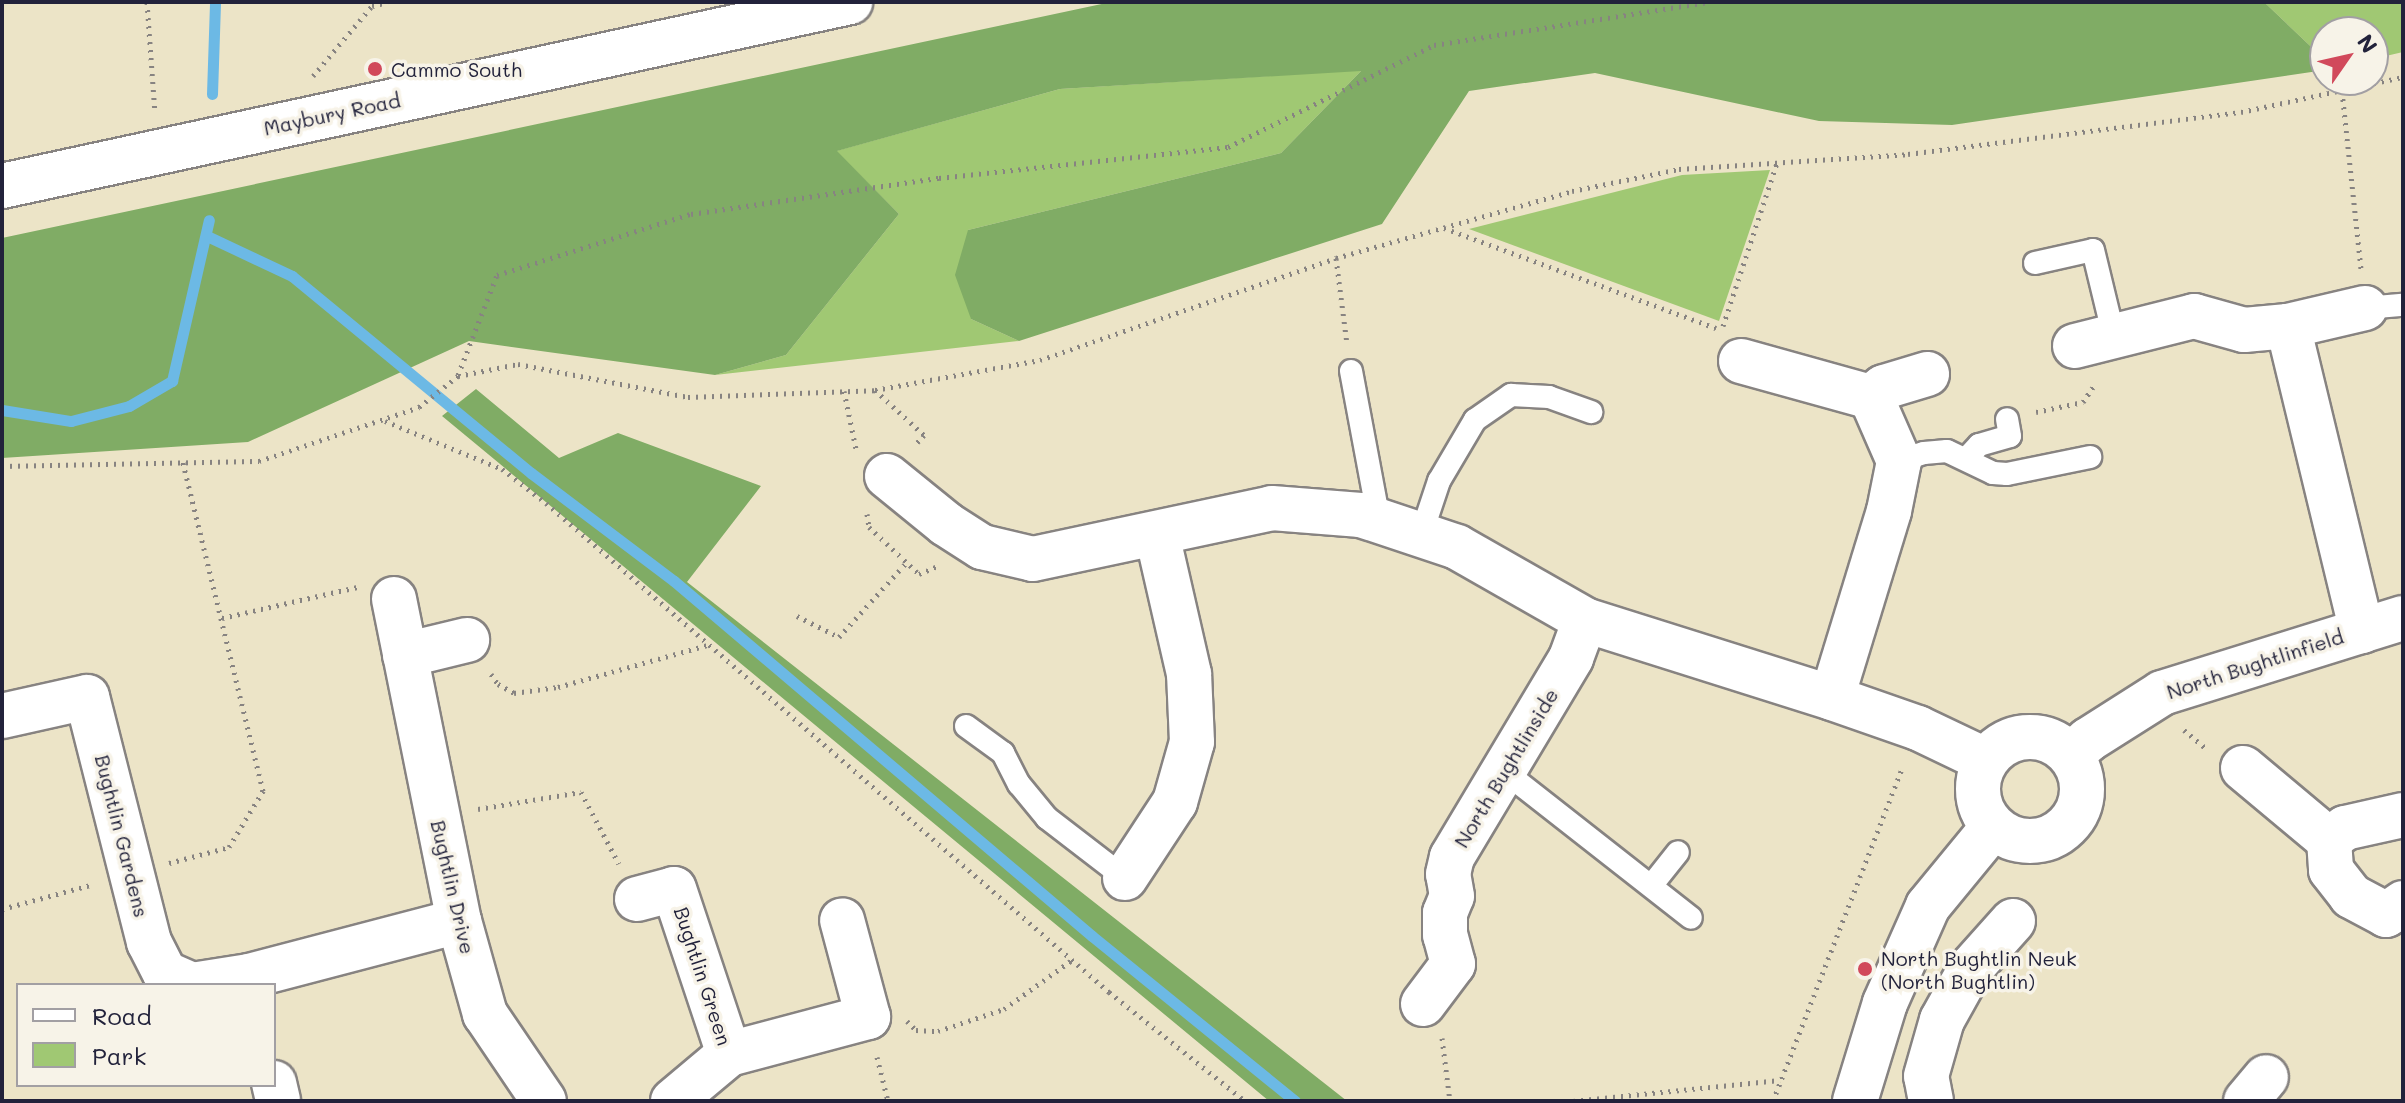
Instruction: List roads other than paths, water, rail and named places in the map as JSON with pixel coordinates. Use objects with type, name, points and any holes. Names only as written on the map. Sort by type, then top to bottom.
[{"type":"street","name":"Maybury Road","points":[[2,186],[296,122],[763,11],[850,2]]},
{"type":"street","points":[[2094,342],[2194,316],[2244,330],[2288,326],[2384,306]]},
{"type":"street","name":"North Bughtlinfield","points":[[2288,326],[2362,631]]},
{"type":"street","points":[[1741,361],[1871,397]]},
{"type":"street","points":[[1871,397],[1884,387],[1927,374]]},
{"type":"street","points":[[1832,698],[1889,511],[1899,461],[1871,397]]},
{"type":"street","points":[[887,476],[946,524],[982,547],[1033,559],[1272,508],[1361,515],[1457,547],[1585,620],[1918,728],[1985,760]]},
{"type":"street","points":[[1125,878],[1175,802],[1192,742],[1189,674],[1157,534]]},
{"type":"street","name":"Bughtlin Drive","points":[[394,599],[459,921],[485,1014],[544,1101]]},
{"type":"street","name":"North Bughtlinfield","points":[[2071,755],[2088,740],[2162,693],[2403,618]]},
{"type":"street","name":"North Bughtlinside","points":[[1423,1004],[1453,964],[1445,935],[1445,913],[1452,896],[1448,874],[1452,857],[1571,658],[1585,620]]},
{"type":"street","points":[[405,655],[467,640]]},
{"type":"street","name":"Bughtlin Gardens","points":[[2,716],[87,697],[149,942],[165,973],[188,983]]},
{"type":"street","points":[[2027,736],[2046,739],[2071,755],[2082,780],[2080,804],[2070,823],[2050,838],[2029,842],[2011,839],[1993,827],[1977,798],[1978,779],[1985,760],[2001,745],[2027,736]]},
{"type":"street","points":[[2243,768],[2329,840],[2331,870],[2351,896],[2397,916]]},
{"type":"street","points":[[2329,840],[2345,828],[2403,815]]},
{"type":"street","points":[[1855,1101],[1885,1003],[1928,906],[1993,827]]},
{"type":"street","name":"Bughtlin Green","points":[[637,899],[674,889],[729,1054]]},
{"type":"street","name":"Bughtlin Green","points":[[673,1101],[729,1054],[883,1014],[842,920]]},
{"type":"street","name":"Bughtlin Gardens","points":[[215,983],[250,980],[459,921]]},
{"type":"street","points":[[1931,1101],[1926,1076],[1942,1020],[1971,968],[2013,921]]},
{"type":"street","points":[[1885,1003],[1942,1020]]},
{"type":"lane","points":[[2035,263],[2093,250],[2094,342]]},
{"type":"lane","points":[[1351,371],[1379,521]]},
{"type":"lane","points":[[1421,535],[1439,481],[1475,420],[1511,395],[1549,397],[1591,412]]},
{"type":"lane","points":[[1966,459],[1979,445],[2010,436],[2007,419]]},
{"type":"lane","points":[[1899,461],[1924,453],[1947,451],[1993,473],[2007,474],[2090,457]]},
{"type":"lane","points":[[966,726],[1003,753],[1019,784],[1047,818],[1125,878]]},
{"type":"lane","points":[[1505,772],[1691,918]]},
{"type":"lane","points":[[1651,886],[1678,852]]},
{"type":"waterway","points":[[212,94],[215,2]]},
{"type":"waterway","points":[[2,410],[71,421],[129,406],[172,381],[209,220]]},
{"type":"waterway","points":[[207,236],[292,276],[531,473],[674,581],[1092,936],[1295,1101]]},
{"type":"place","name":"Cammo South","points":[[375,69]]},
{"type":"place","name":"North Bughtlin Neuk (North Bughtlin)","points":[[1865,969]]}]
